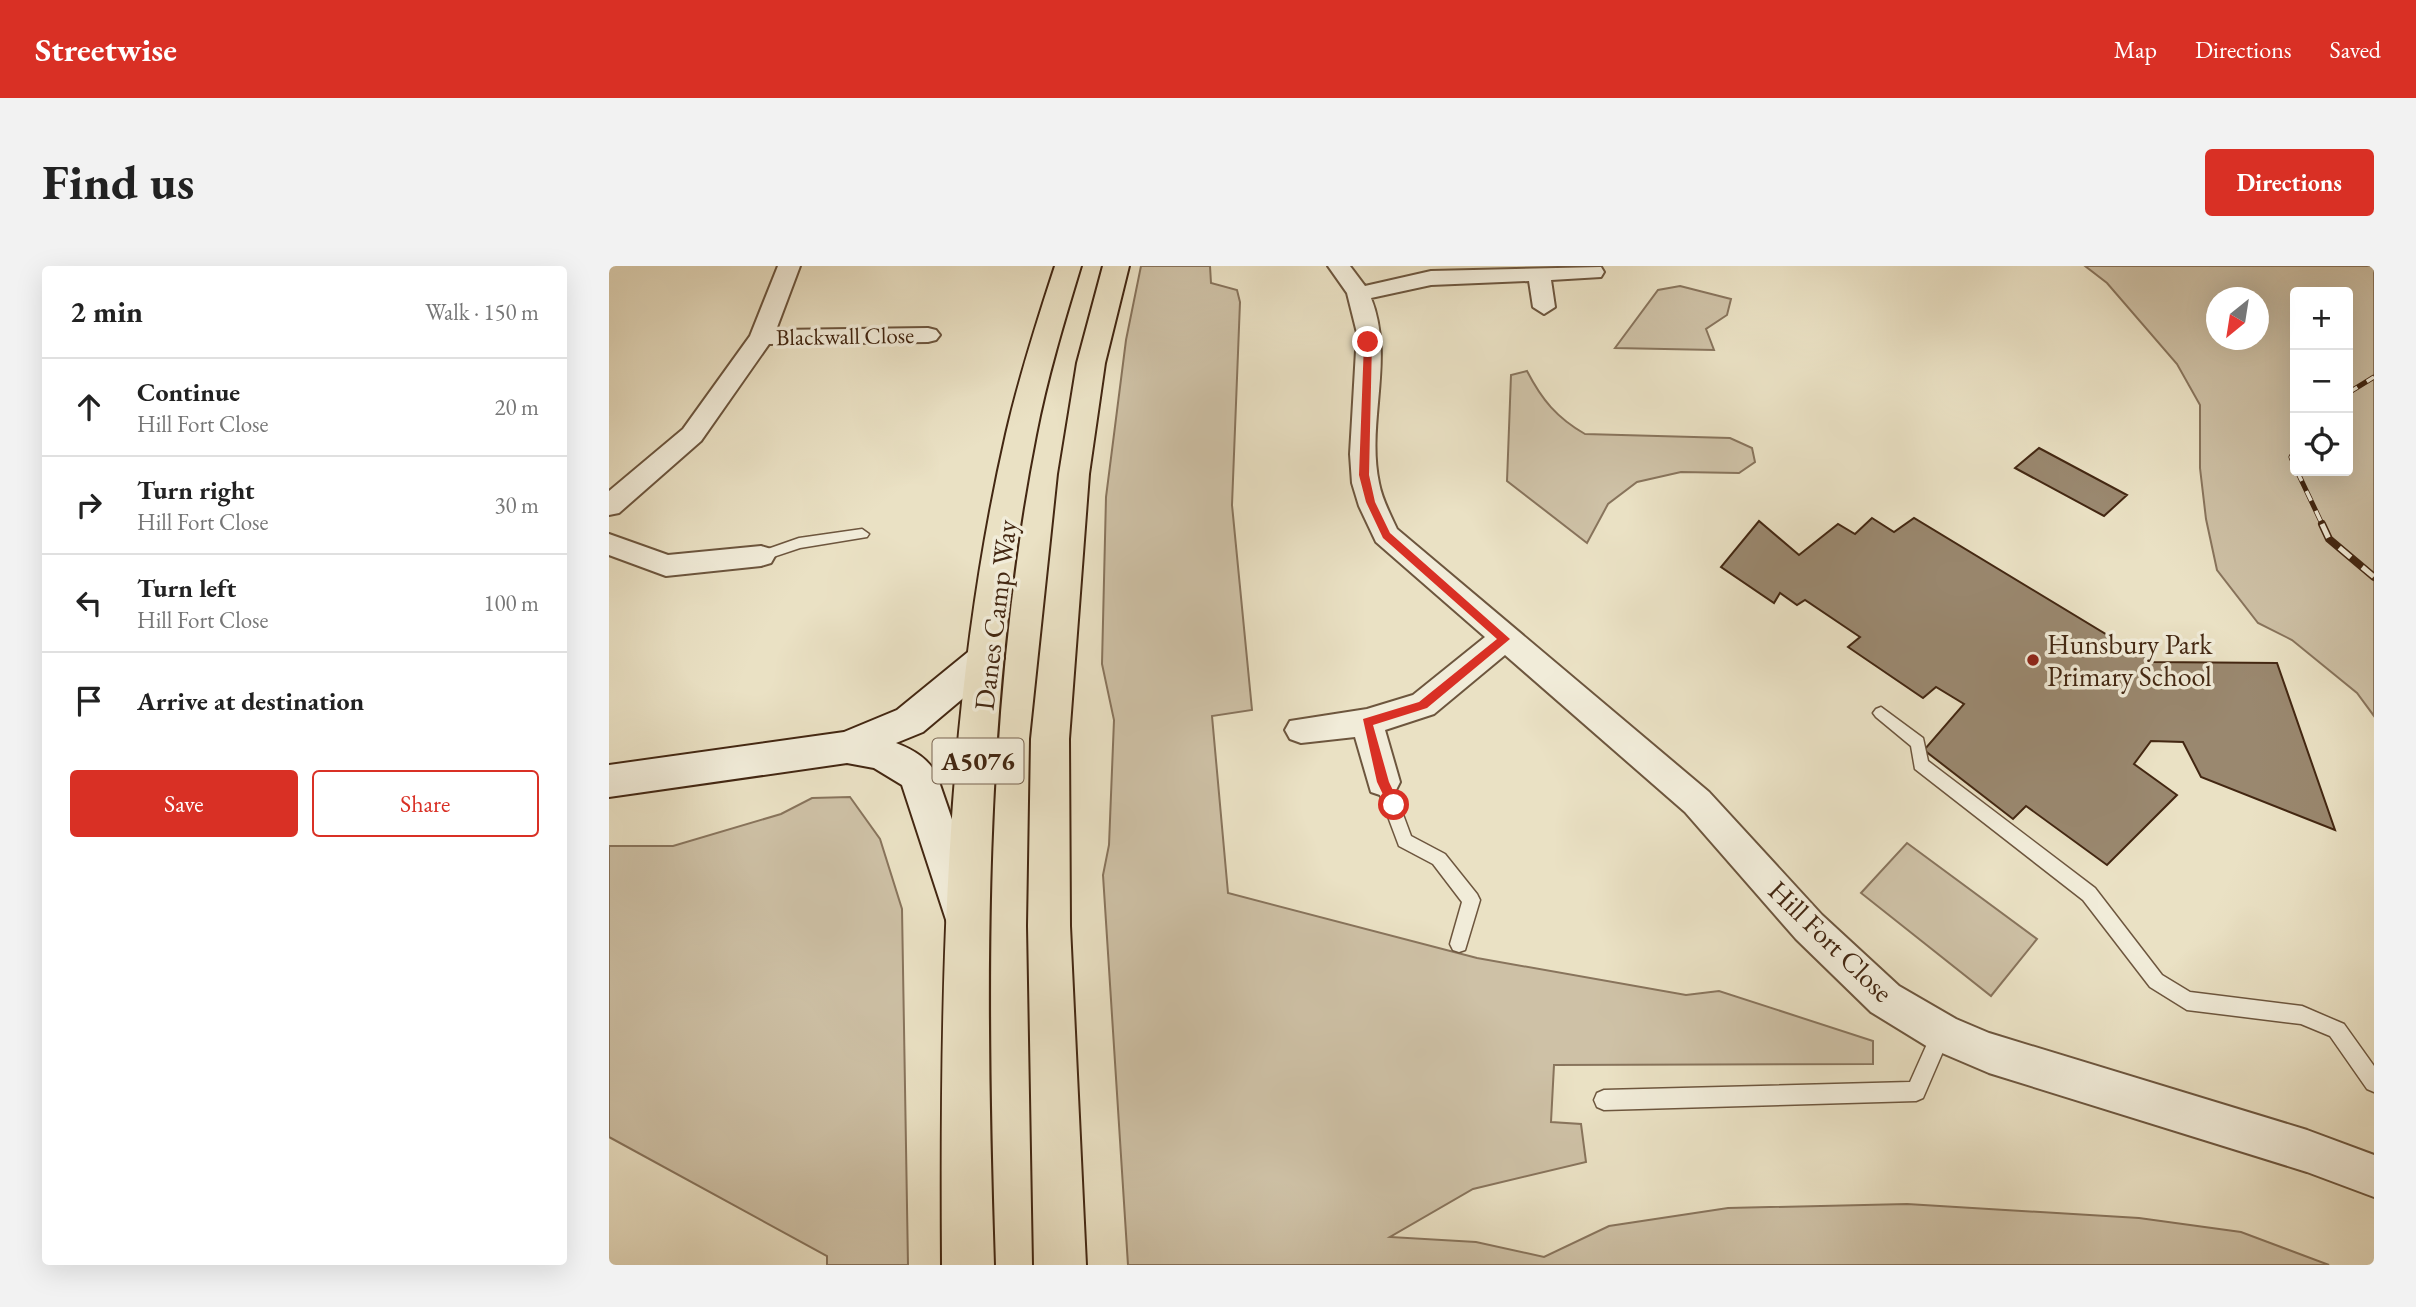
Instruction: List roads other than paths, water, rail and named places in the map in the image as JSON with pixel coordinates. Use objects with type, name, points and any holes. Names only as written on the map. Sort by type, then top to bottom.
[{"type":"highway","name":"Danes Camp Way","points":[[968,1265],[965,1157],[966,922],[986,657],[1015,460],[1039,361],[1068,266]]},
{"type":"highway","name":"A5076","points":[[1060,1265],[1049,926],[1050,739],[1073,474],[1091,363],[1117,266]]},
{"type":"street","points":[[609,506],[692,435],[762,337],[789,266]]},
{"type":"street","name":"Hill Fort Close","points":[[1339,266],[1359,294],[1368,342],[1364,475],[1370,502],[1386,535],[1697,802],[1809,927],[1885,999],[1942,1033],[1989,1053],[2374,1176]]},
{"type":"street","points":[[1359,294],[1431,278],[1593,272]]},
{"type":"street","points":[[1539,274],[1544,307]]},
{"type":"street","name":"Blackwall Close","points":[[762,337],[928,335]]},
{"type":"street","points":[[609,544],[666,566],[761,556]]},
{"type":"street","points":[[1301,730],[1367,722],[1423,705],[1504,639]]},
{"type":"street","points":[[609,781],[847,747],[910,721],[951,690],[986,657]]},
{"type":"street","points":[[1367,722],[1383,782]]},
{"type":"street","points":[[847,747],[880,751],[901,761],[918,776],[966,922]]},
{"type":"lane","points":[[761,556],[799,544],[862,534]]},
{"type":"lane","points":[[1881,713],[1919,743],[1921,764],[2089,894],[2156,981],[2187,1001],[2302,1015],[2337,1030],[2374,1082]]},
{"type":"lane","points":[[1383,782],[1405,841],[1440,859],[1471,900],[1459,944]]},
{"type":"lane","points":[[1604,1100],[1916,1091],[1942,1033]]},
{"type":"railway","points":[[2353,390],[2374,377]]},
{"type":"railway","points":[[2299,476],[2323,526]]},
{"type":"railway","points":[[2322,524],[2329,539],[2374,577]]},
{"type":"place","name":"Hunsbury Park Primary School","points":[[2033,660]]}]
